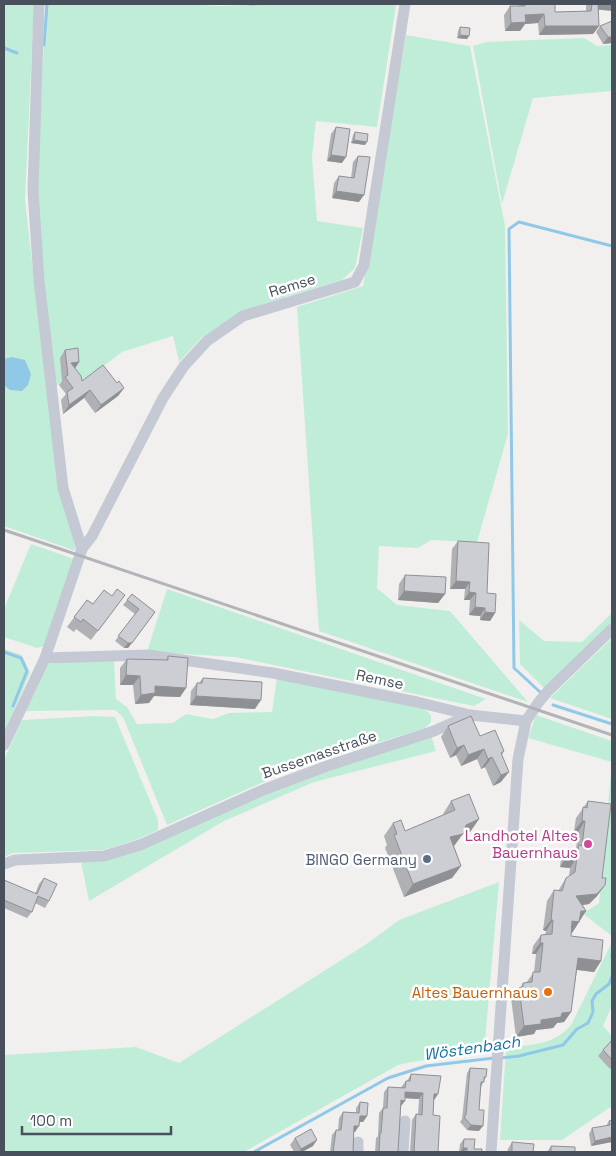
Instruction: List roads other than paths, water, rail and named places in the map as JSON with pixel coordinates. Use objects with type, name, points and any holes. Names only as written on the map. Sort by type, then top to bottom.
[{"type":"street","points":[[40,4],[32,191],[39,280],[63,488],[82,549]]},
{"type":"street","name":"Remse","points":[[4,745],[45,658],[82,549],[92,536],[162,398],[184,366],[207,341],[243,316],[354,282],[364,265],[405,4]]},
{"type":"street","points":[[491,1152],[518,758],[526,721],[548,691],[612,629]]},
{"type":"street","name":"Remse","points":[[45,658],[148,655],[273,673],[417,702],[470,715]]},
{"type":"street","points":[[470,715],[526,721]]},
{"type":"street","name":"Bussemasstraße","points":[[4,864],[15,860],[104,856],[140,845],[263,790],[324,767],[434,731],[470,715]]},
{"type":"street","points":[[403,1152],[404,1121]]},
{"type":"water","points":[[12,357],[25,360],[31,374],[28,385],[22,391],[10,390],[4,385],[4,359]]},
{"type":"waterway","points":[[44,45],[47,4]]},
{"type":"waterway","points":[[250,4],[256,4]]},
{"type":"waterway","points":[[4,48],[17,53]]},
{"type":"waterway","points":[[540,692],[514,668],[509,229],[519,222],[612,246]]},
{"type":"waterway","points":[[4,652],[21,658],[27,671],[13,706]]},
{"type":"waterway","points":[[553,705],[612,724]]},
{"type":"waterway","name":"Wöstenbach","points":[[500,1058],[519,1056],[563,1045],[577,1029],[588,1023],[593,1012],[592,1001],[596,994],[609,984],[612,976]]},
{"type":"waterway","name":"Wöstenbach","points":[[254,1152],[388,1078],[426,1066],[494,1058]]},
{"type":"railway","points":[[4,530],[612,735]]},
{"type":"place","name":"Landhotel Altes Bauernhaus","points":[[588,844]]},
{"type":"place","name":"BINGO Germany","points":[[427,859]]},
{"type":"place","name":"Altes Bauernhaus","points":[[548,992]]}]
